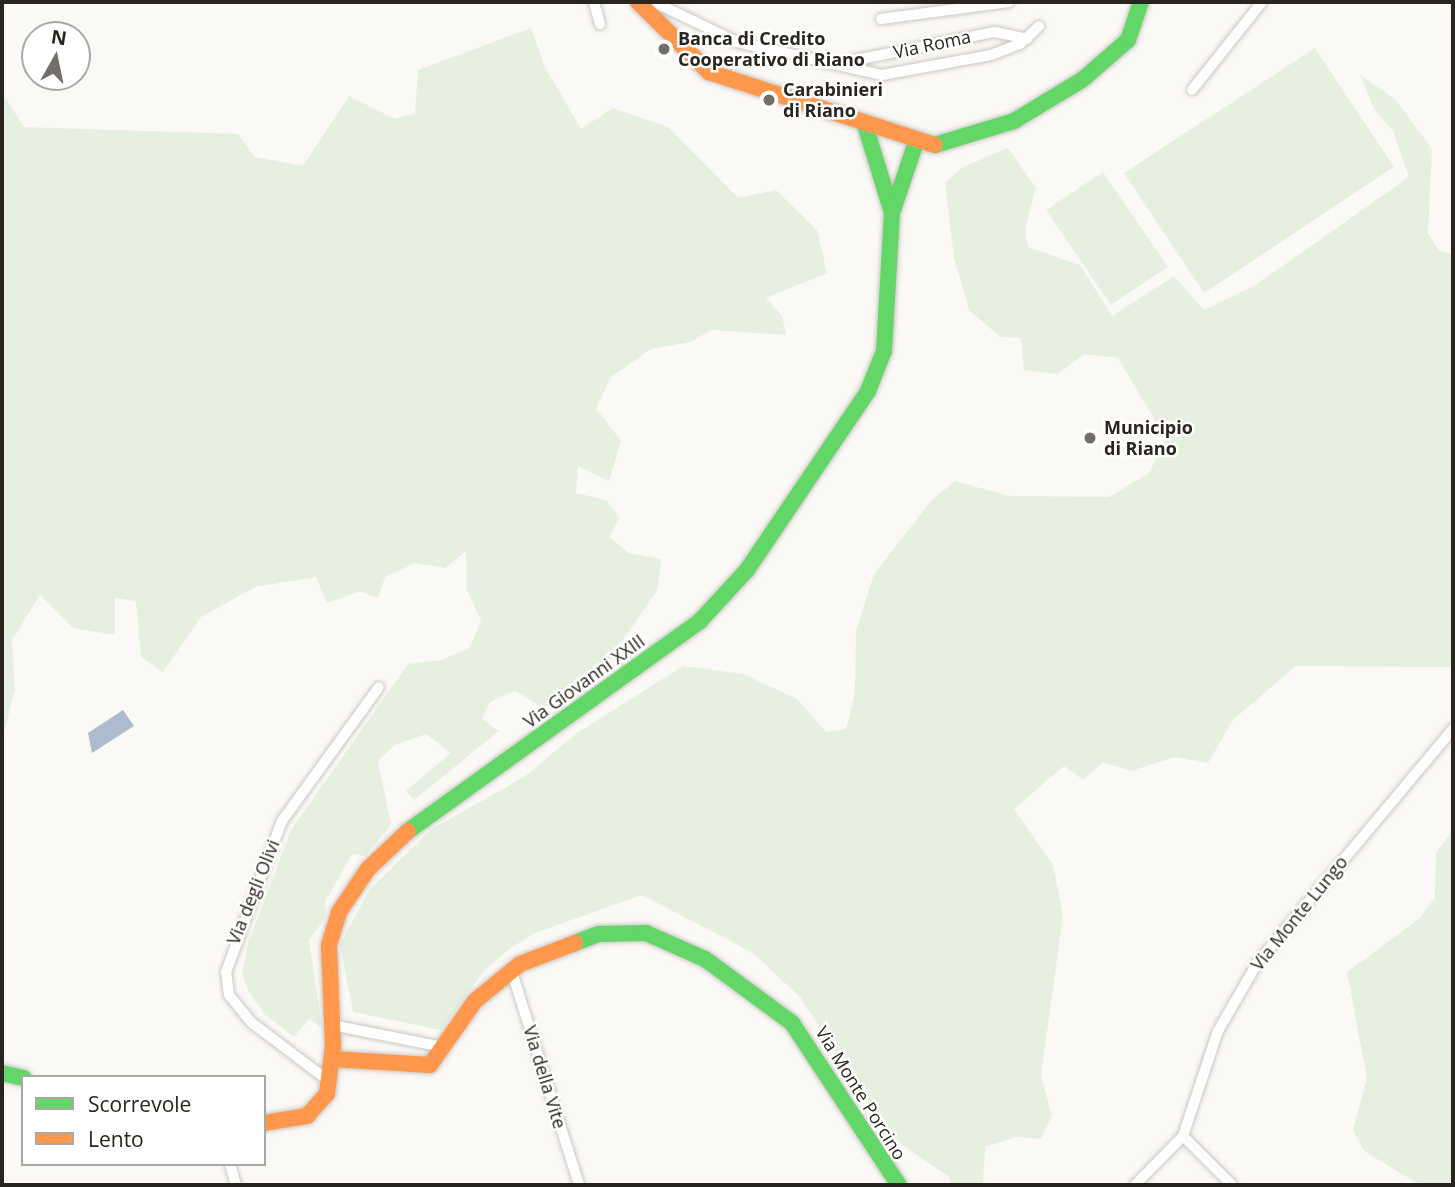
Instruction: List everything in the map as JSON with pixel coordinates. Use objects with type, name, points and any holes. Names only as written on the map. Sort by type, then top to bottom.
[{"type":"street","points":[[594,2],[600,24]]},
{"type":"street","points":[[881,19],[1009,2]]},
{"type":"street","points":[[648,3],[704,69],[916,142],[968,138],[1043,107],[1121,48],[1136,26],[1141,2]]},
{"type":"street","points":[[1192,90],[1262,2]]},
{"type":"street","points":[[648,3],[747,45],[896,75],[979,59],[1027,39],[1039,26]]},
{"type":"street","name":"Via Roma","points":[[838,64],[995,32],[1027,39]]},
{"type":"street","name":"Via Giovanni XXIII","points":[[865,125],[892,213]]},
{"type":"street","name":"Via Giovanni XXIII","points":[[266,1123],[312,1113],[330,1082],[333,1059],[327,972],[333,928],[382,853],[690,629],[747,570],[877,376],[885,343],[892,213],[916,142]]},
{"type":"street","name":"Via degli Olivi","points":[[330,1082],[251,1022],[229,995],[226,972],[282,821],[379,687]]},
{"type":"street","name":"Via Monte Lungo","points":[[1135,1185],[1183,1136],[1218,1031],[1251,972],[1453,729]]},
{"type":"street","name":"Via Monte Porcino","points":[[333,1059],[423,1067],[439,1058],[438,1046],[511,969],[564,944],[614,931],[653,934],[696,954],[756,992],[802,1034],[864,1140],[899,1185]]},
{"type":"street","name":"Via della Vite","points":[[511,969],[579,1185]]},
{"type":"street","points":[[332,1025],[438,1046]]},
{"type":"street","points":[[2,1073],[21,1078]]},
{"type":"street","points":[[1183,1136],[1232,1185]]},
{"type":"street","points":[[231,1166],[236,1185]]},
{"type":"shaded area","points":[[531,28],[545,67],[581,129],[613,108],[668,127],[738,198],[776,190],[817,230],[827,273],[766,298],[782,316],[786,335],[712,330],[690,342],[651,349],[611,377],[596,408],[621,441],[609,481],[578,466],[576,493],[606,500],[620,518],[609,537],[629,553],[661,559],[658,589],[606,665],[544,708],[515,691],[490,702],[482,719],[499,731],[414,800],[406,791],[451,753],[426,734],[395,745],[378,761],[391,825],[365,856],[352,854],[325,902],[326,917],[309,940],[322,1028],[309,1019],[294,1037],[264,1014],[248,990],[242,973],[248,943],[291,830],[408,664],[442,660],[470,647],[481,621],[467,590],[466,551],[445,568],[415,563],[385,577],[378,598],[360,591],[327,603],[316,577],[255,587],[201,617],[163,672],[141,657],[136,601],[115,598],[115,635],[73,628],[40,595],[12,640],[15,688],[2,741],[2,93],[24,127],[238,134],[255,157],[303,166],[349,96],[395,119],[415,113],[418,70]]},
{"type":"shaded area","points":[[1315,48],[1394,167],[1204,293],[1124,173]]},
{"type":"shaded area","points":[[1360,75],[1395,99],[1432,149],[1428,233],[1439,251],[1453,254],[1453,667],[1296,666],[1233,720],[1208,763],[1175,757],[1131,771],[1103,762],[1083,780],[1064,766],[1014,809],[1053,865],[1063,915],[1041,1076],[1052,1115],[1041,1139],[1016,1137],[985,1147],[983,1185],[952,1185],[948,1176],[889,1136],[800,997],[753,953],[642,895],[535,933],[509,949],[483,972],[441,1030],[353,1012],[340,944],[370,889],[432,829],[524,777],[577,733],[683,666],[743,674],[797,699],[826,732],[846,729],[855,692],[856,631],[874,574],[931,501],[955,481],[1009,496],[1109,497],[1149,473],[1166,439],[1118,358],[1085,354],[1057,374],[1024,370],[1021,338],[1000,337],[969,310],[954,258],[945,183],[963,167],[1008,148],[1036,188],[1025,229],[1028,247],[1080,265],[1112,316],[1174,276],[1204,310],[1257,284],[1409,177],[1393,131],[1374,109]]},
{"type":"shaded area","points":[[1103,172],[1168,267],[1111,305],[1046,210]]},
{"type":"shaded area","points":[[1453,830],[1453,1185],[1420,1185],[1364,1151],[1353,1130],[1367,1078],[1347,972],[1420,918],[1435,897],[1436,853]]},
{"type":"water","points":[[123,710],[134,726],[92,753],[88,733]]},
{"type":"traffic: fast","points":[[935,145],[1014,121],[1082,80],[1128,40],[1141,2]]},
{"type":"traffic: fast","points":[[865,125],[892,213]]},
{"type":"traffic: fast","points":[[408,831],[700,621],[747,570],[868,391],[884,351],[892,213],[916,142]]},
{"type":"traffic: fast","points":[[575,943],[598,934],[646,933],[705,959],[792,1023],[899,1185]]},
{"type":"traffic: fast","points":[[2,1073],[21,1078]]},
{"type":"traffic: slow","points":[[638,2],[709,72],[935,145]]},
{"type":"traffic: slow","points":[[266,1123],[307,1116],[327,1094],[333,1046],[329,945],[339,912],[368,869],[408,831]]},
{"type":"traffic: slow","points":[[333,1059],[430,1065],[475,1001],[520,964],[575,943]]},
{"type":"place","name":"Banca di Credito Cooperativo di Riano","points":[[664,49]]},
{"type":"place","name":"Carabinieri di Riano","points":[[769,100]]},
{"type":"place","name":"Municipio di Riano","points":[[1090,438]]}]
